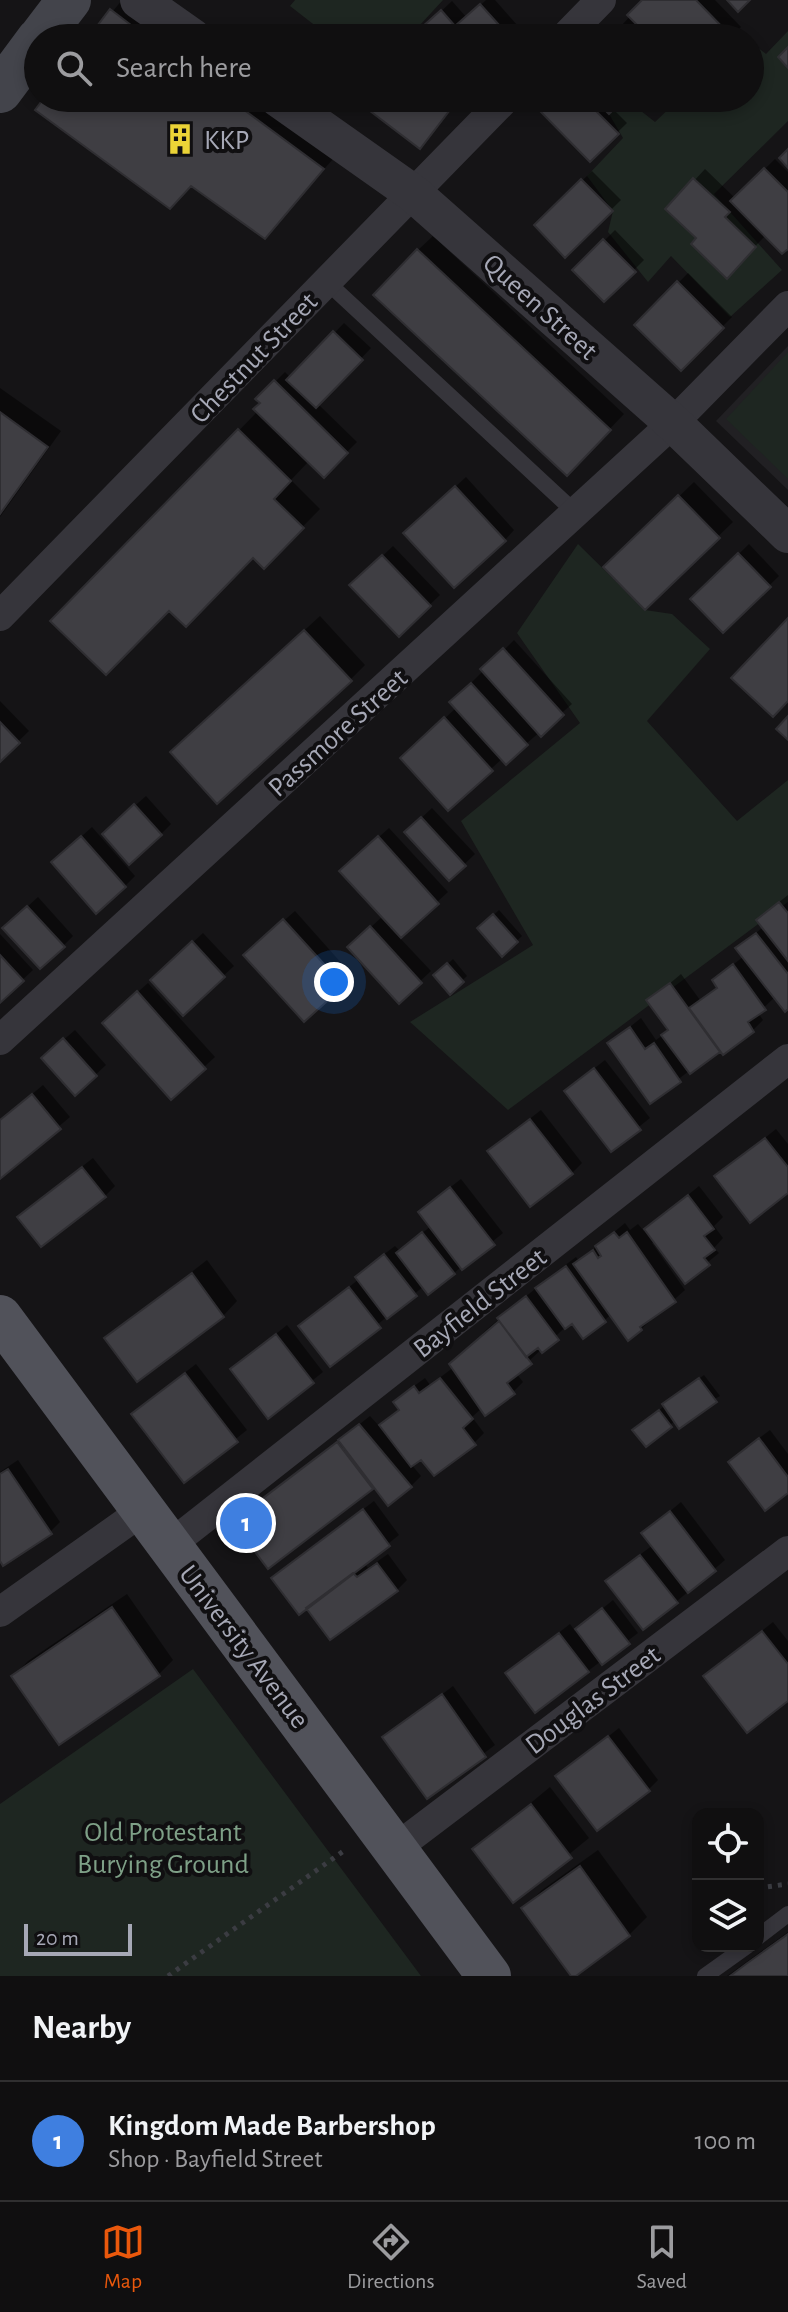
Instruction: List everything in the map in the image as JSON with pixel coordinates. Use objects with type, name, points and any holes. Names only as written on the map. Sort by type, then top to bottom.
[{"type":"main road","points":[[51,24],[69,0]]},
{"type":"main road","points":[[0,91],[24,59]]},
{"type":"main road","name":"University Avenue","points":[[0,1317],[489,1976]]},
{"type":"street","points":[[139,0],[173,24]]},
{"type":"street","points":[[578,24],[601,0]]},
{"type":"street","name":"Queen Street","points":[[298,112],[414,194],[673,423],[788,534]]},
{"type":"street","name":"Chestnut Street","points":[[0,616],[493,112]]},
{"type":"street","name":"Passmore Street","points":[[0,1040],[673,423],[788,306]]},
{"type":"street","name":"Bayfield Street","points":[[170,1545],[788,1059]]},
{"type":"street","points":[[0,1612],[145,1509]]},
{"type":"street","name":"Douglas Street","points":[[396,1848],[788,1551]]},
{"type":"lane","points":[[327,282],[576,513]]},
{"type":"lane","points":[[764,1932],[788,1914]]},
{"type":"lane","points":[[705,1976],[739,1952]]},
{"type":"path","points":[[168,1976],[352,1844]]},
{"type":"path","points":[[764,1887],[788,1884]]},
{"type":"shaded area","points":[[788,346],[788,490],[716,421]]},
{"type":"green space","points":[[295,0],[443,0],[421,24],[313,24],[290,6]]},
{"type":"green space","points":[[788,31],[788,121],[714,194],[782,270],[730,317],[671,256],[648,282],[608,232],[613,211],[587,176],[623,138],[609,114],[613,112],[642,112],[655,122],[665,112],[764,112],[764,52],[766,54]]},
{"type":"green space","points":[[788,352],[788,479],[726,419]]},
{"type":"green space","points":[[578,544],[645,610],[672,614],[710,649],[647,721],[737,821],[788,780],[788,902],[508,1110],[410,1022],[533,945],[461,821],[580,723],[517,633]]},
{"type":"green space","name":"Old Protestant Burying Ground","points":[[193,1669],[421,1976],[0,1976],[0,1804]]},
{"type":"building","points":[[642,0],[696,0],[719,24],[636,24],[627,15]]},
{"type":"building","points":[[727,0],[750,0],[738,12]]},
{"type":"building","points":[[480,4],[498,24],[457,24]]},
{"type":"building","points":[[110,9],[130,24],[99,24]]},
{"type":"building","points":[[441,10],[453,24],[425,24]]},
{"type":"building","points":[[788,47],[788,68],[778,57]]},
{"type":"building","name":"KKP","points":[[38,112],[247,112],[324,169],[265,239],[191,186],[170,209]]},
{"type":"building","points":[[371,112],[448,112],[420,149]]},
{"type":"building","points":[[541,112],[597,112],[619,134],[590,162]]},
{"type":"building","points":[[788,149],[788,168],[779,158]]},
{"type":"building","points":[[764,168],[788,192],[788,249],[782,254],[730,201]]},
{"type":"building","points":[[693,178],[730,212],[725,217],[756,247],[727,279],[691,244],[696,238],[665,209]]},
{"type":"building","points":[[581,179],[613,211],[565,258],[534,225]]},
{"type":"building","points":[[603,239],[636,272],[604,302],[572,270]]},
{"type":"building","points":[[417,249],[611,430],[567,476],[373,295]]},
{"type":"building","points":[[677,281],[724,328],[681,371],[634,325]]},
{"type":"building","points":[[333,331],[363,360],[316,408],[286,380]]},
{"type":"building","points":[[274,380],[348,453],[324,478],[253,409],[260,403],[255,399]]},
{"type":"building","points":[[0,412],[48,447],[0,514]]},
{"type":"building","points":[[238,429],[291,481],[274,499],[304,528],[264,569],[253,558],[186,627],[169,611],[106,675],[50,621]]},
{"type":"building","points":[[455,486],[506,541],[454,588],[403,533]]},
{"type":"building","points":[[678,495],[720,538],[645,610],[603,567]]},
{"type":"building","points":[[738,553],[771,587],[723,633],[690,599]]},
{"type":"building","points":[[382,555],[431,606],[399,637],[349,585]]},
{"type":"building","points":[[788,618],[788,701],[773,717],[731,678]]},
{"type":"building","points":[[304,630],[352,681],[217,804],[170,752]]},
{"type":"building","points":[[503,648],[564,715],[541,737],[480,669]]},
{"type":"building","points":[[471,683],[528,745],[506,765],[449,702]]},
{"type":"building","points":[[788,716],[788,740],[776,729]]},
{"type":"building","points":[[444,717],[493,771],[448,811],[400,758]]},
{"type":"building","points":[[0,722],[20,743],[0,762]]},
{"type":"building","points":[[134,804],[162,835],[129,865],[102,834]]},
{"type":"building","points":[[421,817],[466,866],[449,881],[404,832]]},
{"type":"building","points":[[81,836],[126,887],[96,914],[51,862]]},
{"type":"building","points":[[378,836],[439,904],[401,938],[339,871]]},
{"type":"building","points":[[779,902],[788,913],[788,961],[756,920]]},
{"type":"building","points":[[27,906],[65,947],[40,969],[2,928]]},
{"type":"building","points":[[493,914],[518,942],[502,957],[477,928]]},
{"type":"building","points":[[283,919],[344,986],[304,1022],[243,955]]},
{"type":"building","points":[[370,926],[422,983],[399,1004],[347,947]]},
{"type":"building","points":[[756,933],[788,974],[788,1009],[785,1012],[735,948]]},
{"type":"building","points":[[192,941],[225,977],[183,1016],[150,980]]},
{"type":"building","points":[[0,955],[24,981],[0,1003]]},
{"type":"building","points":[[447,963],[464,982],[450,995],[433,975]]},
{"type":"building","points":[[733,964],[766,1010],[748,1022],[754,1032],[723,1055],[689,1008],[717,988],[712,980]]},
{"type":"building","points":[[670,983],[720,1052],[690,1074],[661,1035],[668,1030],[646,1000]]},
{"type":"building","points":[[137,991],[206,1069],[171,1100],[102,1023]]},
{"type":"building","points":[[630,1027],[645,1049],[654,1043],[681,1082],[650,1104],[607,1043]]},
{"type":"building","points":[[63,1038],[97,1076],[75,1096],[41,1058]]},
{"type":"building","points":[[594,1068],[641,1130],[611,1152],[564,1091]]},
{"type":"building","points":[[32,1094],[61,1129],[0,1179],[0,1120]]},
{"type":"building","points":[[530,1119],[573,1174],[530,1207],[487,1151]]},
{"type":"building","points":[[765,1138],[788,1167],[788,1193],[750,1223],[714,1176]]},
{"type":"building","points":[[82,1167],[106,1197],[41,1247],[17,1217]]},
{"type":"building","points":[[450,1187],[495,1245],[462,1270],[418,1212]]},
{"type":"building","points":[[688,1195],[714,1229],[704,1236],[715,1250],[704,1258],[710,1265],[685,1284],[644,1229]]},
{"type":"building","points":[[422,1232],[455,1274],[428,1295],[396,1253]]},
{"type":"building","points":[[614,1232],[619,1238],[627,1232],[676,1302],[640,1327],[642,1330],[628,1341],[573,1264],[593,1250],[598,1258],[601,1256],[595,1246]]},
{"type":"building","points":[[384,1254],[417,1296],[387,1319],[355,1277]]},
{"type":"building","points":[[566,1266],[606,1322],[583,1339],[572,1324],[565,1329],[535,1288]]},
{"type":"building","points":[[192,1273],[224,1317],[137,1382],[104,1338]]},
{"type":"building","points":[[349,1287],[381,1328],[330,1367],[298,1326]]},
{"type":"building","points":[[526,1296],[559,1340],[542,1353],[538,1348],[526,1357],[497,1318]]},
{"type":"building","points":[[499,1321],[532,1364],[507,1383],[515,1394],[485,1416],[449,1364]]},
{"type":"building","points":[[276,1334],[314,1383],[268,1419],[230,1369]]},
{"type":"building","points":[[185,1373],[238,1442],[184,1483],[131,1414]]},
{"type":"building","points":[[440,1378],[473,1419],[463,1428],[476,1445],[434,1476],[421,1460],[411,1467],[379,1425],[399,1410],[393,1402],[414,1386],[419,1393]]},
{"type":"building","points":[[699,1378],[717,1402],[679,1429],[662,1404]]},
{"type":"building","points":[[659,1410],[672,1427],[646,1447],[632,1430]]},
{"type":"building","points":[[359,1424],[412,1487],[388,1506],[338,1440]]},
{"type":"building","points":[[759,1438],[788,1477],[788,1493],[765,1511],[728,1462]]},
{"type":"building","points":[[337,1442],[373,1489],[268,1569],[237,1528],[238,1517]]},
{"type":"building","points":[[8,1469],[52,1534],[3,1566],[0,1561],[0,1474]]},
{"type":"building","points":[[363,1509],[390,1546],[299,1615],[271,1578]]},
{"type":"building","points":[[670,1511],[716,1571],[688,1593],[641,1533]]},
{"type":"building","points":[[640,1555],[678,1603],[643,1630],[605,1581]]},
{"type":"building","points":[[377,1563],[398,1591],[330,1640],[306,1608],[353,1573],[357,1577]]},
{"type":"building","points":[[112,1607],[160,1676],[59,1745],[11,1676]]},
{"type":"building","points":[[602,1608],[630,1644],[602,1665],[575,1629]]},
{"type":"building","points":[[762,1631],[788,1664],[788,1701],[747,1733],[703,1676]]},
{"type":"building","points":[[559,1633],[589,1672],[535,1713],[505,1673]]},
{"type":"building","points":[[442,1694],[486,1757],[427,1799],[382,1737]]},
{"type":"building","points":[[608,1736],[650,1791],[597,1831],[555,1776]]},
{"type":"building","points":[[531,1804],[572,1858],[513,1903],[472,1849]]},
{"type":"building","points":[[580,1866],[630,1936],[576,1976],[571,1976],[521,1908]]},
{"type":"building","points":[[788,1934],[788,1976],[730,1976],[764,1952]]},
{"type":"place","name":"KKP","points":[[180,139]]},
{"type":"place","name":"Kingdom Made Barbershop","points":[[246,1523]]}]
